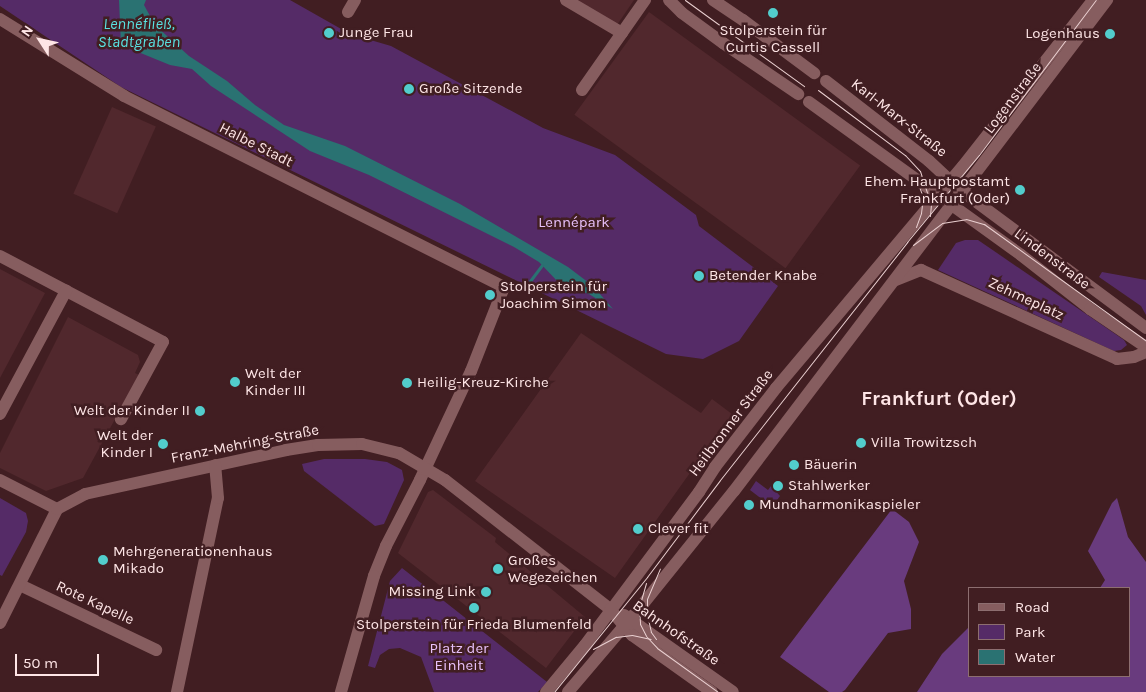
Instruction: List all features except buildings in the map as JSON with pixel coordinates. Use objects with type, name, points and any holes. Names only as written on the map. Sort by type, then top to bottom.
[{"type":"street","points":[[348,12],[355,0]]},
{"type":"street","points":[[566,0],[622,33]]},
{"type":"street","points":[[582,90],[645,0]]},
{"type":"street","points":[[669,0],[682,13],[723,43],[798,94]]},
{"type":"street","points":[[712,0],[743,20],[814,73]]},
{"type":"street","name":"Logenstraße","points":[[950,181],[1093,0]]},
{"type":"street","name":"Logenstraße","points":[[963,191],[1107,0]]},
{"type":"street","name":"Halbe Stadt","points":[[0,20],[124,96],[504,287],[471,371],[426,467]]},
{"type":"street","name":"Karl-Marx-Straße","points":[[826,81],[929,161],[950,181]]},
{"type":"street","points":[[809,102],[939,195]]},
{"type":"street","name":"Lindenstraße","points":[[950,181],[1146,328]]},
{"type":"street","name":"Heilbronner Straße","points":[[546,692],[585,645],[776,388],[950,181]]},
{"type":"street","points":[[568,692],[628,623],[734,491],[963,191]]},
{"type":"street","name":"Lindenstraße","points":[[939,195],[1090,309],[1146,347]]},
{"type":"street","points":[[0,256],[163,342],[121,419]]},
{"type":"street","name":"Zehmeplatz","points":[[894,282],[911,272],[921,270],[1117,359],[1134,357],[1146,352]]},
{"type":"street","points":[[0,414],[66,291]]},
{"type":"street","name":"Franz-Mehring-Straße","points":[[57,509],[85,494],[215,465],[292,449],[337,443],[362,444],[399,453],[426,467],[610,609]]},
{"type":"street","points":[[177,692],[218,498],[215,465]]},
{"type":"street","points":[[341,692],[374,576],[386,546],[426,467]]},
{"type":"street","points":[[0,480],[57,509],[0,623]]},
{"type":"street","name":"Rote Kapelle","points":[[20,585],[156,650]]},
{"type":"street","name":"Bahnhofstraße","points":[[610,609],[712,692]]},
{"type":"street","name":"Bahnhofstraße","points":[[628,623],[732,692]]},
{"type":"shaded area","points":[[573,0],[634,0],[617,25]]},
{"type":"shaded area","points":[[649,12],[860,165],[786,268],[574,115]]},
{"type":"shaded area","points":[[112,107],[156,127],[117,213],[73,194]]},
{"type":"shaded area","points":[[0,269],[45,293],[0,378]]},
{"type":"shaded area","points":[[68,317],[138,355],[140,362],[135,373],[139,375],[83,478],[46,491],[0,468],[0,453]]},
{"type":"shaded area","points":[[581,333],[701,413],[712,399],[732,414],[615,578],[475,481]]},
{"type":"shaded area","points":[[433,490],[496,538],[495,542],[585,617],[546,668],[398,553],[428,492]]},
{"type":"shaded area","points":[[1117,498],[1128,537],[1146,562],[1146,692],[917,692],[942,654],[968,628],[968,677],[1131,677],[1131,587],[1101,587],[1105,580],[1088,551],[1112,503]]},
{"type":"shaded area","points":[[892,509],[909,522],[919,542],[904,581],[911,609],[911,629],[888,633],[845,690],[842,692],[829,692],[780,657]]},
{"type":"green space","name":"Lennépark","points":[[0,0],[290,0],[350,34],[391,46],[543,128],[615,155],[696,215],[699,226],[778,286],[739,341],[703,359],[666,354],[121,87],[0,6]]},
{"type":"green space","points":[[965,240],[978,240],[1124,340],[1127,345],[1121,350],[1114,351],[938,270],[956,243]]},
{"type":"green space","points":[[1102,272],[1146,280],[1146,315],[1141,306],[1099,277]]},
{"type":"green space","points":[[324,459],[365,459],[387,462],[402,470],[404,480],[384,524],[375,526],[304,471],[302,464]]},
{"type":"green space","points":[[756,481],[768,490],[771,486],[780,496],[772,507],[750,490]]},
{"type":"green space","points":[[0,498],[26,513],[28,521],[26,532],[2,576],[0,575]]},
{"type":"green space","name":"Platz der Einheit","points":[[402,568],[547,682],[538,692],[434,692],[421,657],[400,648],[389,649],[380,655],[375,668],[368,666],[390,581]]},
{"type":"water","name":"Lennéfließ, Stadtgraben","points":[[119,0],[146,0],[144,5],[155,25],[189,56],[227,81],[255,105],[284,125],[345,146],[460,204],[568,267],[593,286],[613,309],[589,294],[560,284],[539,262],[514,247],[369,175],[310,151],[211,86],[192,69],[170,65],[121,45]]},
{"type":"waterway","points":[[530,281],[542,265]]},
{"type":"tram line","points":[[685,0],[804,86]]},
{"type":"tram line","points":[[554,692],[647,577],[720,480],[907,242],[979,155],[1096,0]]},
{"type":"tram line","points":[[818,90],[905,155],[920,171],[931,204],[930,216]]},
{"type":"tram line","points":[[916,227],[921,213],[923,197],[920,189]]},
{"type":"tram line","points":[[913,245],[942,223],[966,219],[984,224],[1146,341]]},
{"type":"tram line","points":[[656,639],[651,632],[647,615],[647,599],[660,569]]},
{"type":"tram line","points":[[646,583],[639,608],[640,624],[646,636],[657,648],[718,692]]},
{"type":"tram line","points":[[593,649],[616,637],[632,635],[651,639]]},
{"type":"place","name":"Stolperstein für Curtis Cassell","points":[[773,13]]},
{"type":"place","name":"Junge Frau","points":[[329,33]]},
{"type":"place","name":"Logenhaus","points":[[1110,34]]},
{"type":"place","name":"Große Sitzende","points":[[409,89]]},
{"type":"place","name":"Ehem. Hauptpostamt Frankfurt (Oder)","points":[[1020,190]]},
{"type":"place","name":"Betender Knabe","points":[[699,276]]},
{"type":"place","name":"Stolperstein für Joachim Simon","points":[[490,295]]},
{"type":"place","name":"Welt der Kinder III","points":[[235,382]]},
{"type":"place","name":"Heilig-Kreuz-Kirche","points":[[407,383]]},
{"type":"place","name":"Welt der Kinder II","points":[[200,411]]},
{"type":"place","name":"Villa Trowitzsch","points":[[861,443]]},
{"type":"place","name":"Welt der Kinder I","points":[[163,444]]},
{"type":"place","name":"Bäuerin","points":[[794,465]]},
{"type":"place","name":"Stahlwerker","points":[[778,486]]},
{"type":"place","name":"Mundharmonikaspieler","points":[[749,505]]},
{"type":"place","name":"Clever fit","points":[[638,529]]},
{"type":"place","name":"Mehrgenerationenhaus Mikado","points":[[103,560]]},
{"type":"place","name":"Großes Wegezeichen","points":[[498,569]]},
{"type":"place","name":"Missing Link","points":[[486,592]]},
{"type":"place","name":"Stolperstein für Frieda Blumenfeld","points":[[474,608]]},
{"type":"district","name":"Frankfurt (Oder)","points":[[939,398]]}]
